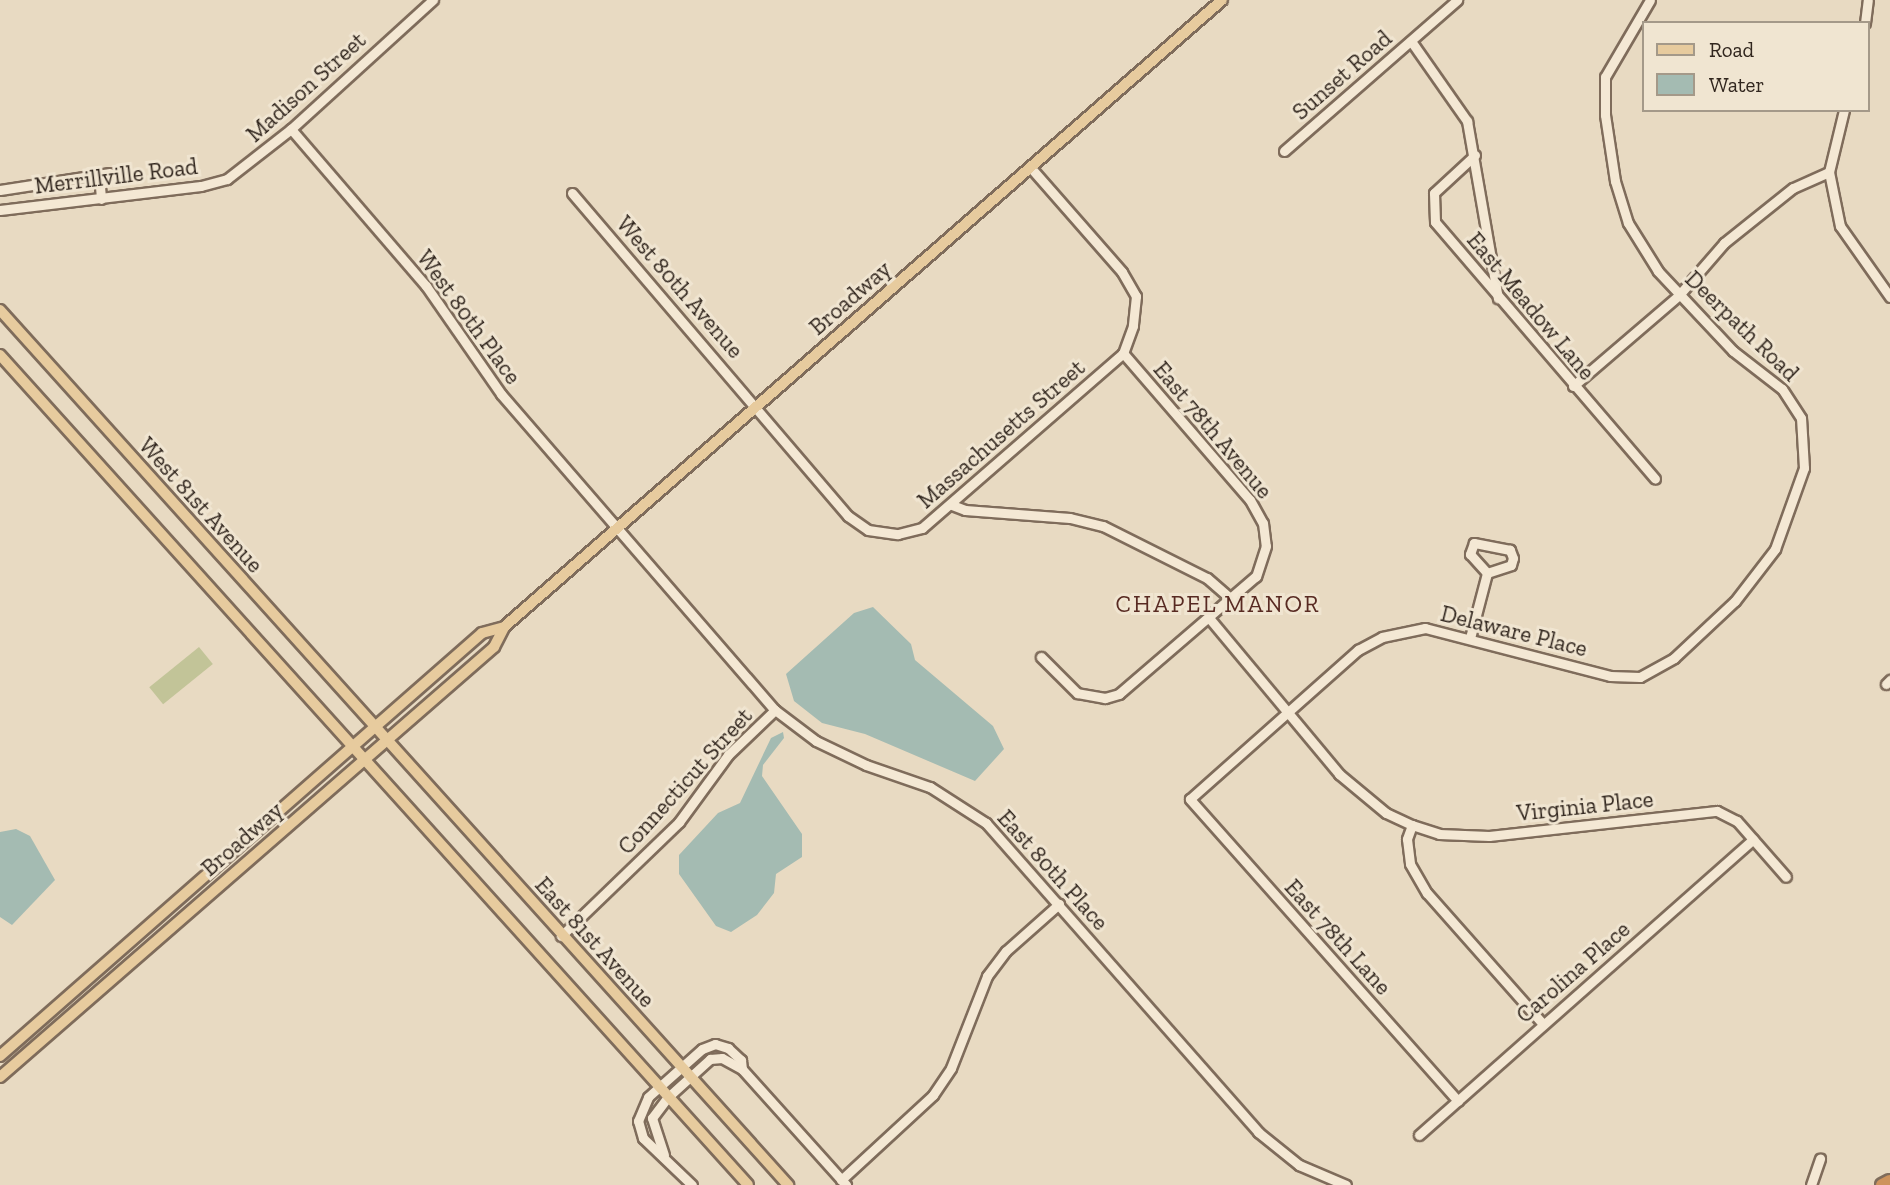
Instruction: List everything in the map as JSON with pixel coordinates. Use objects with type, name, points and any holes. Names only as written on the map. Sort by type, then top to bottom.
[{"type":"highway","points":[[1882,1185],[1890,1181]]},
{"type":"main road","name":"Broadway","points":[[0,1077],[494,648],[504,627],[1222,0]]},
{"type":"main road","name":"West 81st Avenue","points":[[0,310],[373,726]]},
{"type":"main road","points":[[0,355],[350,747],[748,1185]]},
{"type":"main road","name":"Broadway","points":[[0,1056],[482,633],[504,627]]},
{"type":"main road","name":"East 81st Avenue","points":[[373,726],[788,1185]]},
{"type":"street","name":"Madison Street","points":[[235,174],[291,129],[433,0]]},
{"type":"street","name":"Sunset Road","points":[[1284,151],[1457,0]]},
{"type":"street","name":"Deerpath Road","points":[[1650,0],[1605,76],[1605,116],[1615,181],[1628,223],[1679,295],[1733,351],[1790,399],[1801,418],[1806,450],[1775,549],[1762,572],[1674,658]]},
{"type":"street","points":[[1865,21],[1868,0]]},
{"type":"street","points":[[1411,41],[1467,121],[1498,300]]},
{"type":"street","points":[[1843,112],[1829,172],[1840,226],[1890,297]]},
{"type":"street","name":"West 80th Place","points":[[291,129],[426,286],[501,394],[617,529]]},
{"type":"street","name":"East Meadow Lane","points":[[1475,155],[1434,193],[1431,203],[1434,222],[1498,300],[1655,479]]},
{"type":"street","name":"East 78th Avenue","points":[[1031,167],[1122,272],[1136,296],[1133,326],[1123,353],[1250,500],[1263,523],[1266,546],[1256,576],[1134,684],[1105,698],[1077,693],[1041,657]]},
{"type":"street","points":[[1573,386],[1679,295],[1724,243],[1793,188],[1829,172]]},
{"type":"street","points":[[0,190],[110,173]]},
{"type":"street","points":[[99,174],[101,198]]},
{"type":"street","name":"Merrillville Road","points":[[0,210],[201,186],[235,174]]},
{"type":"street","name":"West 80th Avenue","points":[[572,193],[757,407]]},
{"type":"street","name":"Massachusetts Street","points":[[757,407],[848,516],[869,530],[898,534],[922,528],[952,505],[1123,353]]},
{"type":"street","points":[[952,505],[965,510],[1070,518],[1103,526],[1207,578],[1231,599]]},
{"type":"street","name":"East 80th Place","points":[[617,529],[775,710],[839,753],[908,777],[967,808],[994,830],[1266,1141],[1299,1165],[1346,1185]]},
{"type":"street","points":[[1474,543],[1510,550],[1511,565],[1487,573],[1470,554],[1474,543]]},
{"type":"street","points":[[1470,638],[1487,573]]},
{"type":"street","points":[[1210,619],[1289,710]]},
{"type":"street","name":"Delaware Place","points":[[1190,799],[1358,650],[1382,636],[1425,628],[1609,676],[1640,677],[1674,658]]},
{"type":"street","name":"Connecticut Street","points":[[561,936],[679,822],[728,755],[775,710]]},
{"type":"street","name":"Virginia Place","points":[[1289,710],[1363,797],[1412,825],[1439,834],[1489,836],[1717,811],[1737,821],[1786,877]]},
{"type":"street","name":"East 78th Lane","points":[[1190,799],[1458,1101]]},
{"type":"street","points":[[1412,825],[1407,839],[1410,863],[1427,893],[1543,1024]]},
{"type":"street","name":"Carolina Place","points":[[1419,1135],[1753,840]]},
{"type":"street","points":[[692,1185],[664,1154],[643,1139],[638,1121],[642,1103],[680,1068],[715,1044],[732,1052],[742,1069],[844,1182],[933,1095],[951,1068],[991,968],[1059,904]]},
{"type":"street","points":[[664,1154],[652,1118],[668,1097],[714,1057],[742,1069]]},
{"type":"street","points":[[1811,1185],[1820,1159]]},
{"type":"green space","points":[[199,647],[213,664],[163,704],[149,687]]},
{"type":"water","points":[[873,607],[911,644],[915,660],[993,726],[1004,749],[975,781],[865,734],[822,723],[794,701],[786,674],[854,613]]},
{"type":"water","points":[[783,732],[784,738],[763,765],[762,776],[802,834],[802,857],[776,874],[774,893],[757,915],[731,932],[716,926],[679,874],[679,855],[718,813],[740,803],[771,738]]},
{"type":"water","points":[[16,829],[30,836],[55,880],[12,925],[0,917],[0,832]]},
{"type":"district","name":"CHAPEL MANOR","points":[[1218,604]]}]
